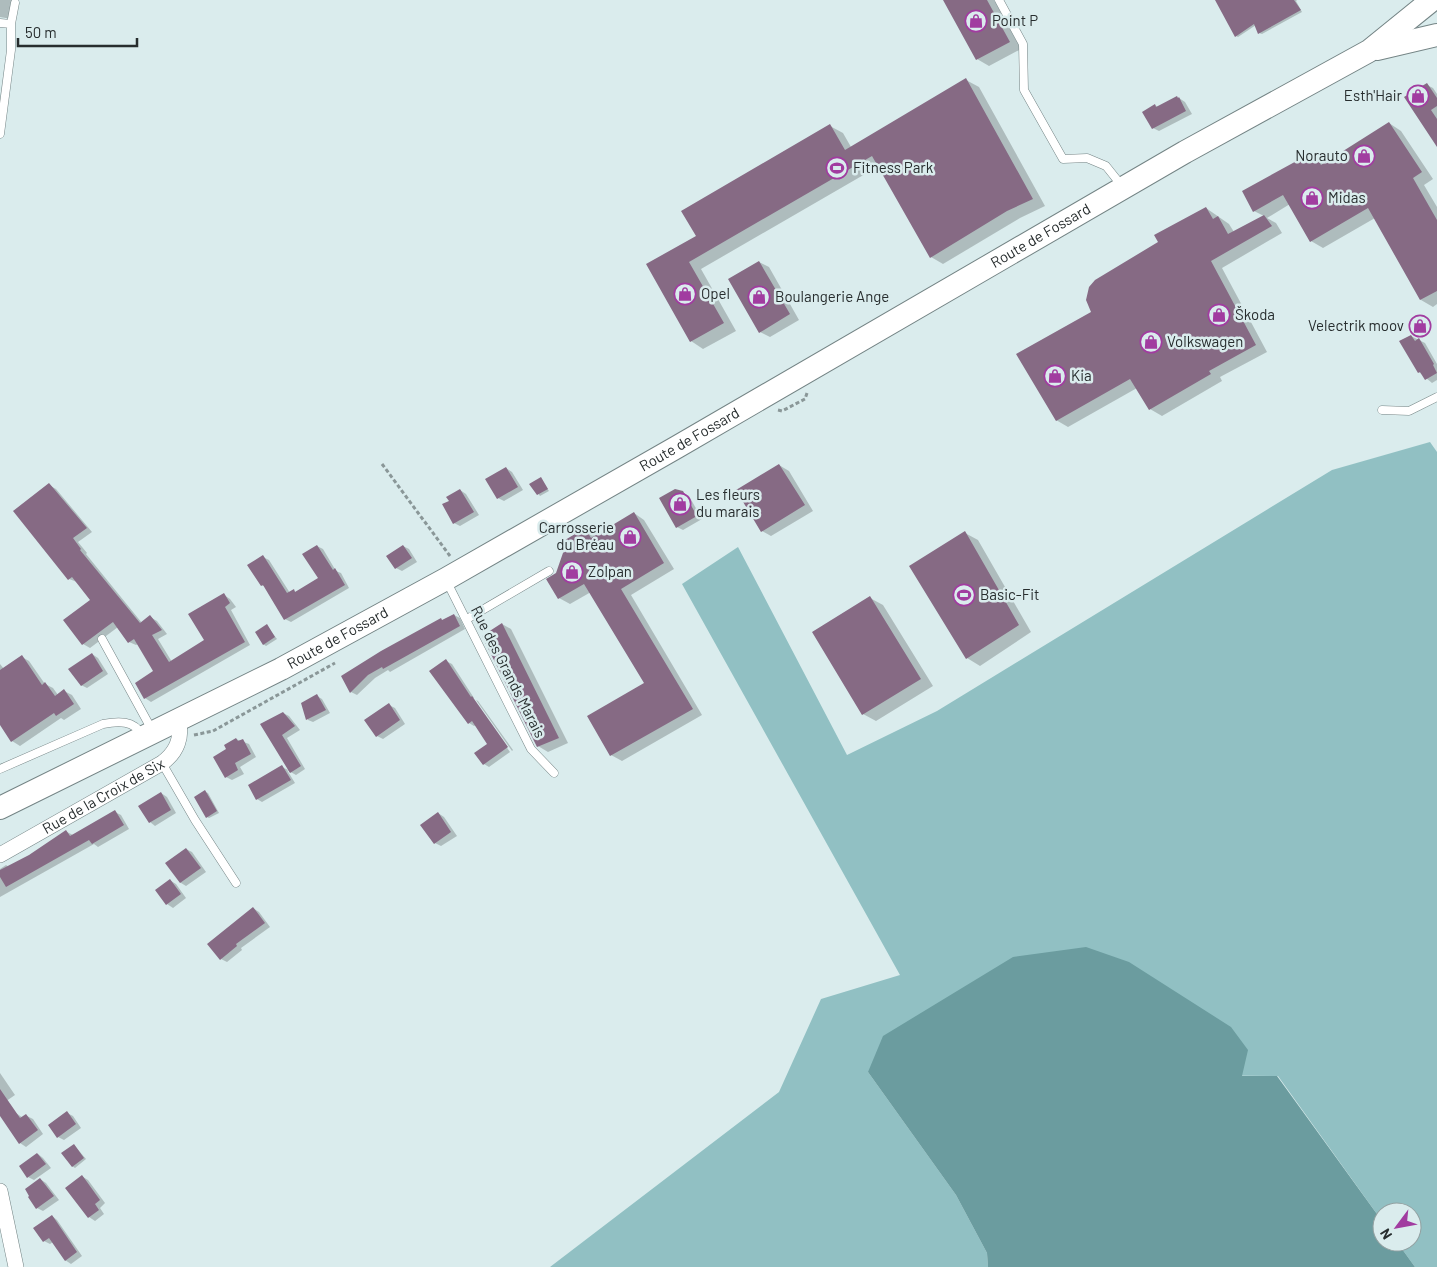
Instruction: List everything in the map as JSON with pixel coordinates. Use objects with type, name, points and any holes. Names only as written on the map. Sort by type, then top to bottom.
[{"type":"main road","points":[[1369,51],[1432,0],[1437,18]]},
{"type":"main road","points":[[1369,51],[1437,34]]},
{"type":"main road","name":"Route de Fossard","points":[[0,808],[281,669],[453,574],[1185,152],[1369,51]]},
{"type":"street","name":"Rue de la Croix de Six","points":[[0,855],[172,756],[180,738],[181,730],[178,719]]},
{"type":"street","points":[[0,1191],[16,1267]]},
{"type":"lane","points":[[999,0],[1023,44],[1024,90],[1064,159],[1087,158],[1106,166],[1123,188]]},
{"type":"lane","points":[[0,134],[11,50],[11,24],[15,3]]},
{"type":"lane","points":[[0,23],[11,24]]},
{"type":"lane","points":[[1382,410],[1409,411],[1437,397]]},
{"type":"lane","points":[[466,619],[549,571]]},
{"type":"lane","name":"Rue des Grands Marais","points":[[453,574],[466,619],[531,749],[554,773]]},
{"type":"lane","points":[[102,639],[148,734]]},
{"type":"lane","points":[[0,769],[103,724],[116,721],[130,723],[148,734]]},
{"type":"lane","points":[[162,763],[195,820],[236,883]]},
{"type":"path","points":[[382,464],[453,574]]},
{"type":"shaded area","points":[[1430,442],[1437,452],[1437,1267],[1415,1267],[1404,1252],[1422,1252],[1422,1202],[1372,1202],[1372,1207],[1278,1076],[868,1072],[956,1195],[987,1253],[988,1267],[550,1267],[779,1092],[821,999],[900,975],[682,584],[738,547],[847,755],[937,711],[1332,470]]},
{"type":"shaded area","points":[[1086,947],[1129,962],[1231,1027],[1248,1050],[1242,1076],[1277,1076],[1372,1207],[1372,1252],[1404,1252],[1415,1267],[988,1267],[987,1253],[956,1195],[868,1072],[883,1036],[1013,957]]},
{"type":"building","name":"Point P","points":[[943,0],[987,0],[1010,42],[976,60]]},
{"type":"building","points":[[1215,0],[1294,0],[1301,10],[1258,34],[1254,24],[1235,37]]},
{"type":"building","points":[[966,78],[1033,199],[1007,211],[930,258],[872,156],[689,262],[724,323],[690,342],[646,264],[696,236],[681,211],[830,124],[845,150]]},
{"type":"building","points":[[1427,83],[1437,98],[1437,106],[1431,110],[1437,119],[1437,147],[1404,97]]},
{"type":"building","points":[[1177,96],[1186,111],[1152,129],[1142,112],[1155,104],[1156,107]]},
{"type":"building","points":[[1389,122],[1422,172],[1413,178],[1437,220],[1437,291],[1420,300],[1368,208],[1310,242],[1283,195],[1253,212],[1242,191],[1313,152],[1321,165]]},
{"type":"building","points":[[1206,207],[1213,219],[1218,216],[1228,234],[1264,215],[1272,226],[1211,261],[1256,345],[1209,371],[1211,374],[1149,410],[1130,379],[1056,421],[1016,354],[1091,312],[1086,300],[1089,287],[1095,280],[1158,242],[1154,235]]},
{"type":"building","name":"Boulangerie Ange","points":[[759,261],[790,314],[759,333],[728,279]]},
{"type":"building","points":[[1411,335],[1415,341],[1419,338],[1437,373],[1425,380],[1420,372],[1418,373],[1399,341]]},
{"type":"building","points":[[779,464],[805,505],[761,532],[736,490]]},
{"type":"building","points":[[506,467],[518,487],[497,499],[485,479]]},
{"type":"building","points":[[541,477],[548,489],[537,495],[529,484]]},
{"type":"building","points":[[49,483],[87,528],[73,538],[80,550],[140,623],[150,615],[162,630],[152,635],[169,662],[204,640],[188,614],[224,593],[230,603],[225,607],[245,642],[144,699],[135,683],[153,671],[134,639],[128,643],[113,622],[82,645],[63,620],[90,600],[72,577],[68,580],[13,511]]},
{"type":"building","points":[[460,489],[474,512],[453,524],[442,504],[449,501],[446,497]]},
{"type":"building","points":[[675,489],[683,491],[697,516],[676,528],[659,498]]},
{"type":"building","points":[[634,512],[664,563],[621,589],[693,709],[610,756],[587,716],[644,683],[584,584],[558,599],[546,579],[556,573],[564,550],[560,543],[585,528],[591,538]]},
{"type":"building","name":"Basic-Fit","points":[[965,531],[1019,625],[966,659],[909,566]]},
{"type":"building","points":[[317,545],[333,570],[335,568],[345,585],[284,620],[263,585],[261,586],[247,565],[263,555],[287,593],[294,589],[295,592],[318,578],[302,554]]},
{"type":"building","points":[[403,545],[412,558],[395,569],[386,556]]},
{"type":"building","points":[[870,596],[921,679],[862,715],[812,632]]},
{"type":"building","points":[[454,614],[460,626],[383,669],[382,667],[368,675],[350,693],[341,676],[381,651],[441,618],[442,620]]},
{"type":"building","points":[[502,623],[559,738],[537,747],[482,636]]},
{"type":"building","points":[[267,624],[275,637],[263,645],[255,632]]},
{"type":"building","points":[[92,653],[103,671],[81,686],[68,669]]},
{"type":"building","points":[[22,655],[42,685],[45,682],[55,696],[64,689],[74,704],[56,716],[54,713],[11,742],[0,725],[0,670]]},
{"type":"building","points":[[446,659],[508,747],[483,765],[474,753],[487,744],[472,721],[468,724],[429,671]]},
{"type":"building","points":[[317,694],[326,710],[306,720],[301,703]]},
{"type":"building","points":[[389,703],[400,720],[376,737],[364,720]]},
{"type":"building","points":[[283,712],[295,726],[282,735],[301,766],[290,773],[260,724]]},
{"type":"building","points":[[236,738],[238,741],[243,739],[251,754],[235,763],[238,770],[225,778],[213,757],[226,749],[224,745]]},
{"type":"building","points":[[282,765],[291,780],[256,800],[248,785]]},
{"type":"building","points":[[205,790],[217,811],[206,818],[194,797]]},
{"type":"building","points":[[161,792],[171,810],[149,823],[138,806]]},
{"type":"building","points":[[115,810],[124,825],[92,844],[89,840],[6,887],[0,877],[0,870],[29,855],[66,830],[70,836]]},
{"type":"building","points":[[438,812],[451,832],[434,844],[420,825]]},
{"type":"building","points":[[186,848],[201,868],[180,883],[165,863]]},
{"type":"building","points":[[170,879],[181,894],[166,905],[155,890]]},
{"type":"building","points":[[253,907],[265,923],[236,944],[237,946],[220,960],[207,944]]},
{"type":"building","points":[[0,1089],[20,1118],[26,1114],[38,1130],[19,1144],[0,1116]]},
{"type":"building","points":[[67,1111],[76,1124],[57,1138],[48,1125]]},
{"type":"building","points":[[74,1144],[84,1158],[72,1167],[61,1153]]},
{"type":"building","points":[[37,1153],[46,1164],[27,1178],[19,1166]]},
{"type":"building","points":[[82,1175],[100,1200],[95,1204],[99,1210],[88,1218],[65,1188]]},
{"type":"building","points":[[40,1178],[54,1196],[36,1209],[25,1189]]},
{"type":"building","points":[[52,1215],[77,1252],[65,1261],[49,1238],[43,1242],[33,1228]]},
{"type":"place","name":"Point P","points":[[976,21]]},
{"type":"place","name":"Esth'Hair","points":[[1418,96]]},
{"type":"place","name":"Norauto","points":[[1364,156]]},
{"type":"place","name":"Fitness Park","points":[[837,168]]},
{"type":"place","name":"Midas","points":[[1312,198]]},
{"type":"place","name":"Opel","points":[[685,294]]},
{"type":"place","name":"Boulangerie Ange","points":[[759,297]]},
{"type":"place","name":"Škoda","points":[[1219,315]]},
{"type":"place","name":"Velectrik moov","points":[[1420,326]]},
{"type":"place","name":"Volkswagen","points":[[1151,342]]},
{"type":"place","name":"Kia","points":[[1055,376]]},
{"type":"place","name":"Les fleurs du marais","points":[[680,504]]},
{"type":"place","name":"Carrosserie du Bréau","points":[[630,537]]},
{"type":"place","name":"Zolpan","points":[[572,572]]},
{"type":"place","name":"Basic-Fit","points":[[964,595]]}]
